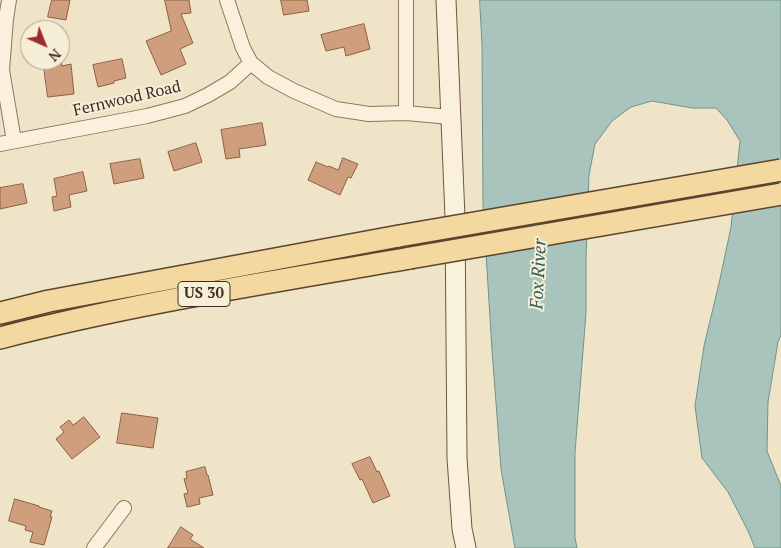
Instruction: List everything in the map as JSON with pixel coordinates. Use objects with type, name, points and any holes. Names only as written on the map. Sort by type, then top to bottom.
[{"type":"main road","name":"US 30","points":[[0,313],[49,301],[399,236],[781,170]]},
{"type":"main road","name":"US 30","points":[[0,338],[125,309],[781,194]]},
{"type":"street","points":[[7,143],[2,70],[9,0]]},
{"type":"street","points":[[227,0],[243,48],[251,63],[268,77],[294,91],[336,109],[369,114],[406,113],[450,116]]},
{"type":"street","points":[[406,0],[406,113]]},
{"type":"street","points":[[446,0],[455,217],[457,458],[462,529],[466,548]]},
{"type":"street","name":"Fernwood Road","points":[[7,143],[147,116],[184,106],[208,96],[230,82],[251,63]]},
{"type":"street","points":[[94,548],[124,508]]},
{"type":"water","name":"Fox River","points":[[480,0],[781,0],[781,335],[778,342],[768,402],[767,451],[781,486],[781,548],[755,548],[728,492],[702,458],[695,406],[704,346],[731,227],[740,141],[727,120],[716,108],[692,108],[652,101],[631,107],[612,121],[595,144],[589,175],[586,313],[575,452],[575,538],[577,548],[515,548],[501,469],[492,350],[483,204]]},
{"type":"building","points":[[52,0],[70,0],[66,20],[48,17]]},
{"type":"building","points":[[165,0],[189,0],[191,13],[181,14],[193,43],[180,49],[186,64],[161,75],[146,41],[171,31]]},
{"type":"building","points":[[281,0],[307,0],[309,11],[284,15]]},
{"type":"building","points":[[364,24],[370,49],[346,56],[344,47],[326,51],[321,35]]},
{"type":"building","points":[[122,59],[126,78],[98,87],[93,65]]},
{"type":"building","points":[[71,64],[74,94],[48,97],[44,70],[70,70]]},
{"type":"building","points":[[262,123],[266,145],[239,149],[240,157],[226,159],[221,130]]},
{"type":"building","points":[[196,143],[202,162],[174,171],[168,152]]},
{"type":"building","points":[[343,158],[358,164],[351,178],[348,177],[340,195],[308,180],[316,162],[338,170]]},
{"type":"building","points":[[140,159],[144,178],[114,184],[110,164]]},
{"type":"building","points":[[83,172],[87,191],[69,195],[71,207],[54,211],[52,197],[57,196],[54,179]]},
{"type":"building","points":[[23,184],[27,203],[0,209],[0,188]]},
{"type":"building","points":[[122,413],[158,418],[153,448],[117,443]]},
{"type":"building","points":[[84,417],[100,437],[72,459],[56,439],[64,432],[60,427],[69,420],[73,425]]},
{"type":"building","points":[[370,457],[377,472],[379,471],[390,496],[373,503],[362,479],[360,480],[352,464]]},
{"type":"building","points":[[205,467],[213,495],[199,498],[200,504],[187,507],[184,494],[188,493],[184,479],[187,478],[186,472]]},
{"type":"building","points":[[15,499],[52,511],[44,545],[30,542],[33,532],[25,530],[26,526],[9,521]]},
{"type":"building","points":[[181,527],[193,535],[190,539],[204,548],[168,548]]}]
